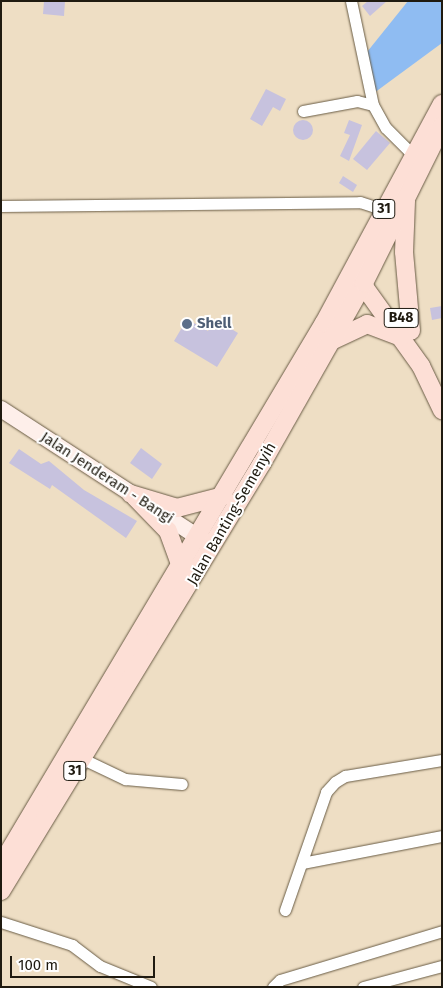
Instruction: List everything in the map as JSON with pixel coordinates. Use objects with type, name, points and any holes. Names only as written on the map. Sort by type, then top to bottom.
[{"type":"main road","name":"Jalan Banting-Semenyih","points":[[1,865],[181,567],[205,543],[223,496],[328,315],[442,104]]},
{"type":"main road","name":"Jalan Banting-Semenyih","points":[[1,891],[83,759],[205,543],[332,341],[364,282],[442,126]]},
{"type":"main road","points":[[332,341],[367,324],[407,335],[406,198]]},
{"type":"main road","points":[[328,315],[350,288],[364,282],[361,253]]},
{"type":"main road","name":"B48","points":[[364,282],[407,335],[440,403]]},
{"type":"main road","name":"Jalan Jenderam - Bangi","points":[[1,409],[205,543]]},
{"type":"main road","points":[[131,494],[177,508],[223,496]]},
{"type":"main road","points":[[131,494],[168,531],[181,567]]},
{"type":"street","points":[[351,1],[373,105],[386,128],[413,155]]},
{"type":"street","points":[[303,111],[357,101],[373,105]]},
{"type":"street","points":[[1,206],[360,202],[384,210]]},
{"type":"street","points":[[83,759],[126,779],[182,784]]},
{"type":"street","points":[[285,910],[326,792],[335,782],[345,776],[442,760]]},
{"type":"street","points":[[302,863],[442,836]]},
{"type":"street","points":[[1,922],[72,945],[100,966],[151,987]]},
{"type":"street","points":[[273,987],[280,980],[442,931]]},
{"type":"street","points":[[363,987],[442,966]]},
{"type":"water","points":[[408,1],[442,1],[442,43],[374,93],[363,57]]},
{"type":"building","points":[[44,1],[65,1],[64,16],[43,14]]},
{"type":"building","points":[[368,1],[387,1],[370,16],[362,6]]},
{"type":"building","points":[[266,89],[286,99],[280,111],[273,107],[262,126],[250,119]]},
{"type":"building","points":[[299,120],[307,120],[313,126],[313,134],[307,140],[299,140],[293,134],[293,126]]},
{"type":"building","points":[[349,120],[362,125],[349,161],[340,156],[350,135],[344,133]]},
{"type":"building","points":[[376,131],[390,143],[367,170],[353,159]]},
{"type":"building","points":[[343,176],[357,185],[353,192],[339,183]]},
{"type":"building","points":[[442,306],[442,318],[432,320],[430,308]]},
{"type":"building","points":[[187,319],[208,331],[215,319],[238,333],[217,367],[174,341]]},
{"type":"building","points":[[141,448],[162,464],[152,479],[130,463]]},
{"type":"building","points":[[19,449],[41,464],[49,461],[84,490],[137,521],[126,538],[52,485],[50,489],[9,463]]},
{"type":"place","name":"Shell","points":[[187,324]]}]
